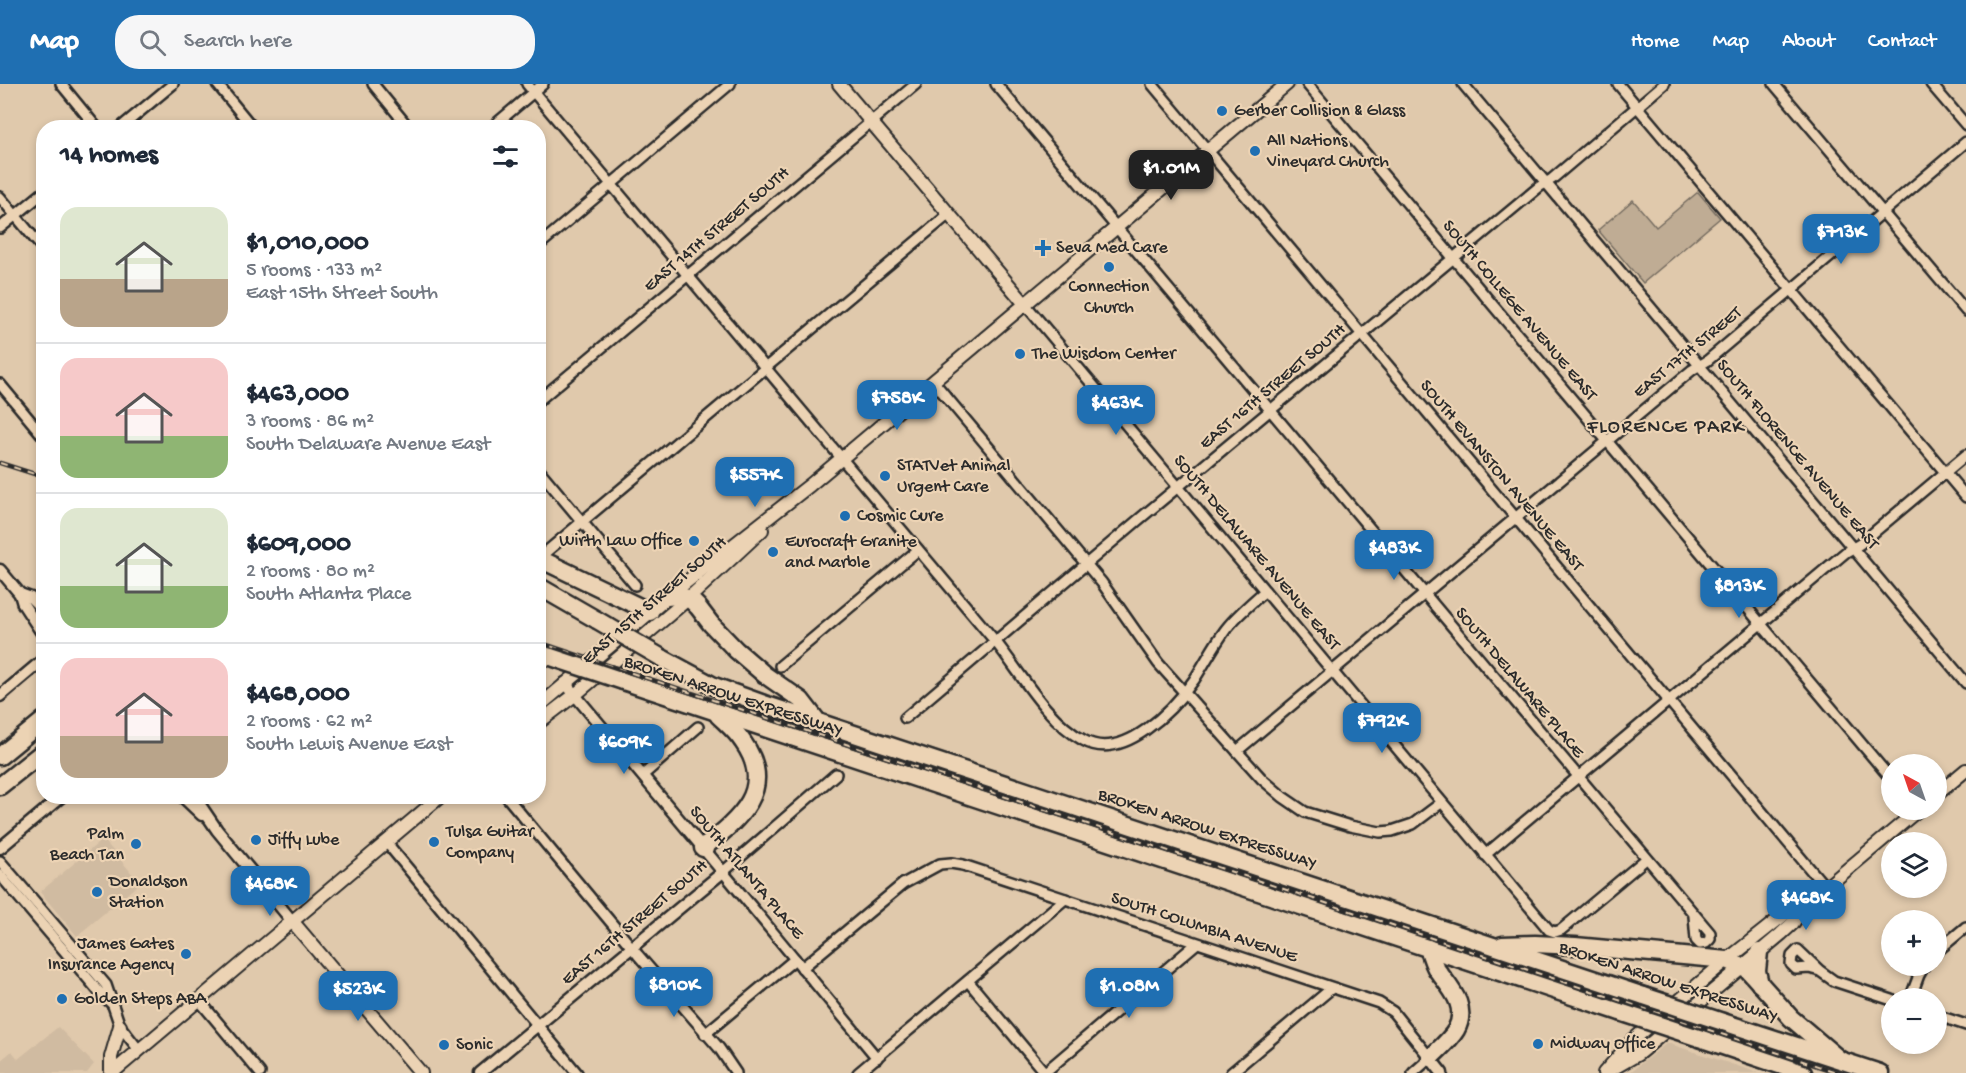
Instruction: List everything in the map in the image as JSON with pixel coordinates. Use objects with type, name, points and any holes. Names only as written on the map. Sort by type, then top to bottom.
[{"type":"highway","points":[[546,557],[650,612]]},
{"type":"highway","name":"BROKEN ARROW EXPRESSWAY","points":[[546,591],[714,686],[1880,1073]]},
{"type":"highway","points":[[667,597],[689,598],[735,650],[765,675],[801,700],[818,722]]},
{"type":"highway","name":"BROKEN ARROW EXPRESSWAY","points":[[546,655],[1803,1073]]},
{"type":"highway","points":[[703,848],[744,812],[755,783],[755,771],[742,739],[715,712]]},
{"type":"highway","points":[[0,756],[36,727]]},
{"type":"highway","points":[[0,786],[36,757]]},
{"type":"highway","points":[[1492,945],[1575,946],[1734,963],[1747,969],[1786,1012],[1839,1059]]},
{"type":"highway","points":[[1428,948],[1436,969],[1457,998],[1460,1016],[1455,1032],[1430,1058]]},
{"type":"highway","points":[[1760,952],[1757,971],[1760,984]]},
{"type":"main road","name":"SOUTH DELAWARE AVENUE EAST","points":[[839,84],[1025,304]]},
{"type":"main road","name":"EAST 15TH STREET SOUTH","points":[[546,700],[667,597],[841,459],[1287,84]]},
{"type":"main road","name":"EAST 15TH STREET SOUTH","points":[[546,717],[689,598],[790,501]]},
{"type":"main road","points":[[1947,786],[1966,770]]},
{"type":"main road","points":[[112,1073],[431,804]]},
{"type":"main road","points":[[1605,1073],[1634,1040],[1734,963],[1785,914],[1805,905],[1906,820]]},
{"type":"main road","points":[[1734,963],[1760,952],[1793,923],[1805,905]]},
{"type":"main road","points":[[292,921],[421,1073]]},
{"type":"main road","points":[[112,1073],[111,1057],[120,1026]]},
{"type":"street","points":[[61,84],[90,120]]},
{"type":"street","points":[[130,120],[173,84]]},
{"type":"street","points":[[217,84],[246,120]]},
{"type":"street","points":[[373,84],[402,120]]},
{"type":"street","points":[[499,120],[530,88],[543,84]]},
{"type":"street","points":[[546,239],[730,84]]},
{"type":"street","name":"EAST 14TH STREET SOUTH","points":[[546,394],[916,84]]},
{"type":"street","name":"SOUTH DELAWARE PLACE","points":[[996,84],[1694,916]]},
{"type":"street","name":"SOUTH EVANSTON AVENUE EAST","points":[[1152,84],[1826,888]]},
{"type":"street","name":"SOUTH COLLEGE AVENUE EAST","points":[[1307,84],[1881,767]]},
{"type":"street","name":"SOUTH FLORENCE AVENUE EAST","points":[[1463,84],[1966,683]]},
{"type":"street","points":[[1618,84],[1966,497]]},
{"type":"street","name":"EAST 16TH STREET SOUTH","points":[[904,717],[1664,84]]},
{"type":"street","points":[[1774,84],[1966,311]]},
{"type":"street","points":[[1931,84],[1966,125]]},
{"type":"street","points":[[530,88],[995,641],[1034,693],[1066,728],[1082,740],[1103,746],[1116,745],[1128,741],[1154,723],[1185,692],[1228,627],[1249,604],[1265,591]]},
{"type":"street","name":"EAST 17TH STREET","points":[[1237,751],[1966,142]]},
{"type":"street","points":[[0,197],[36,240]]},
{"type":"street","points":[[0,228],[36,198]]},
{"type":"street","points":[[546,552],[949,214]]},
{"type":"street","name":"SOUTH DELAWARE AVENUE EAST","points":[[1025,304],[1545,926],[1555,932],[1561,930],[1646,859]]},
{"type":"street","points":[[933,381],[1086,564],[1116,602],[1144,644],[1262,779],[1295,806],[1316,816],[1368,831],[1380,832],[1404,828],[1441,803]]},
{"type":"street","points":[[0,384],[36,427]]},
{"type":"street","points":[[1485,855],[1966,455]]},
{"type":"street","points":[[546,479],[635,585]]},
{"type":"street","points":[[780,666],[918,550]]},
{"type":"street","points":[[0,570],[20,594],[22,604],[36,624]]},
{"type":"street","points":[[20,594],[31,598],[36,603]]},
{"type":"street","points":[[0,696],[36,666]]},
{"type":"street","name":"SOUTH ATLANTA PLACE","points":[[565,683],[877,1058]]},
{"type":"street","points":[[643,775],[698,727]]},
{"type":"street","name":"EAST 16TH STREET SOUTH","points":[[480,1073],[723,872],[836,774]]},
{"type":"street","points":[[0,849],[53,804]]},
{"type":"street","points":[[190,804],[217,830]]},
{"type":"street","points":[[199,804],[217,830],[292,921]]},
{"type":"street","points":[[513,804],[719,1048],[736,1073]]},
{"type":"street","points":[[386,842],[577,1073]]},
{"type":"street","points":[[0,861],[106,985],[120,1026],[140,1050]]},
{"type":"street","name":"SOUTH COLUMBIA AVENUE","points":[[802,968],[893,891],[928,869],[940,864],[951,863],[963,865],[1387,1008],[1442,1073]]},
{"type":"street","points":[[0,874],[101,994],[113,1004]]},
{"type":"street","points":[[858,1073],[1065,899]]},
{"type":"street","points":[[1947,943],[1966,927]]},
{"type":"street","points":[[968,981],[1045,1073],[1196,944]]},
{"type":"street","points":[[705,1034],[795,959]]},
{"type":"street","points":[[1820,971],[1834,981],[1881,996]]},
{"type":"street","points":[[1231,1073],[1332,988]]},
{"type":"street","points":[[199,1000],[260,1073]]},
{"type":"street","points":[[1947,1019],[1966,1025]]},
{"type":"street","points":[[1413,1073],[1430,1058]]},
{"type":"shaded area","points":[[1698,192],[1720,218],[1643,283],[1598,230],[1633,200],[1656,227]]},
{"type":"shaded area","points":[[103,839],[140,883],[77,936],[40,892]]},
{"type":"shaded area","points":[[58,1027],[94,1064],[87,1073],[0,1073],[0,1061],[12,1051],[18,1059]]},
{"type":"shaded area","points":[[1667,1043],[1759,1073],[1629,1073]]},
{"type":"railway","points":[[0,463],[36,474]]},
{"type":"railway","points":[[546,645],[1839,1073]]},
{"type":"place","name":"Gerber Collision & Glass","points":[[1222,111]]},
{"type":"place","name":"All Nations Vineyard Church","points":[[1255,151]]},
{"type":"place","name":"Seva Med Care","points":[[1043,248]]},
{"type":"place","name":"Connection Church","points":[[1109,267]]},
{"type":"place","name":"The Wisdom Center","points":[[1020,354]]},
{"type":"place","name":"STATVet Animal Urgent Care","points":[[885,476]]},
{"type":"place","name":"Cosmic Cure","points":[[845,516]]},
{"type":"place","name":"Wirth Law Office","points":[[694,541]]},
{"type":"place","name":"Eurocraft Granite and Marble","points":[[773,552]]},
{"type":"place","name":"Jiffy Lube","points":[[256,840]]},
{"type":"place","name":"Tulsa Guitar Company","points":[[434,842]]},
{"type":"place","name":"Palm Beach Tan","points":[[136,844]]},
{"type":"place","name":"Donaldson Station","points":[[97,892]]},
{"type":"place","name":"James Gates Insurance Agency","points":[[186,954]]},
{"type":"place","name":"Golden Steps ABA","points":[[62,999]]},
{"type":"place","name":"Midway Office","points":[[1538,1044]]},
{"type":"place","name":"Sonic","points":[[444,1045]]},
{"type":"district","name":"FLORENCE PARK","points":[[1666,428]]}]
